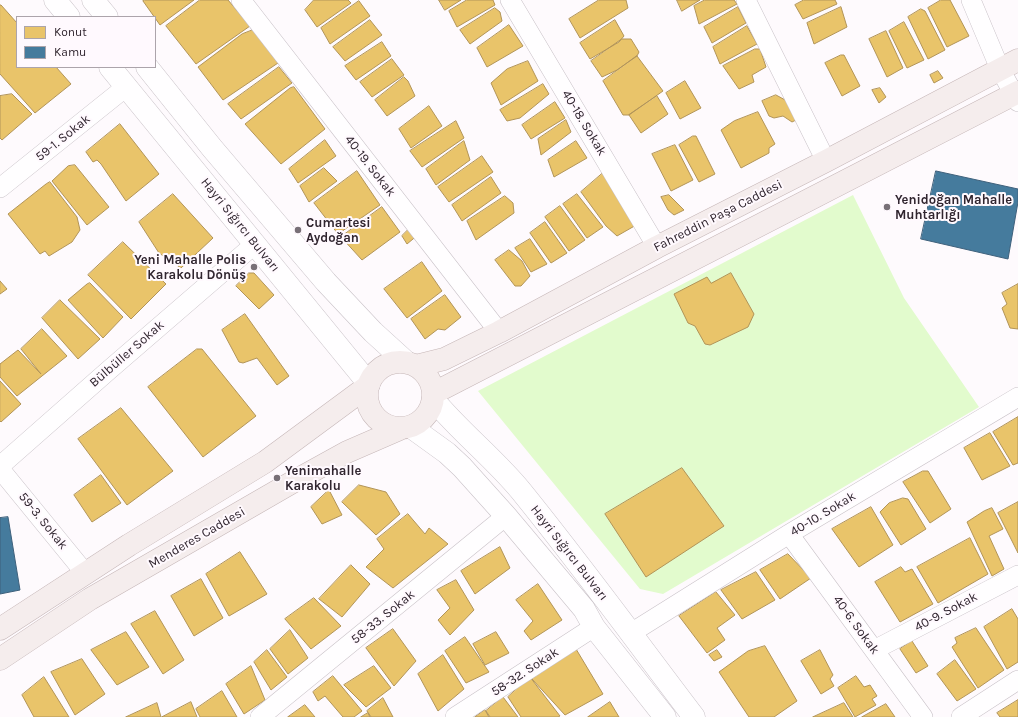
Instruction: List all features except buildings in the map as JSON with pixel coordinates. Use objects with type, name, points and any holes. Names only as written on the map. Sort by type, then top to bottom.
[{"type":"main road","name":"Fahreddin Paşa Caddesi","points":[[411,364],[444,359],[499,332],[657,247],[826,161],[1009,64]]},
{"type":"main road","name":"Fahreddin Paşa Caddesi","points":[[434,396],[1017,96]]},
{"type":"main road","points":[[396,362],[411,364],[425,372],[431,382],[434,396],[433,404],[428,414],[421,422],[406,428],[392,427],[383,424],[371,412],[368,403],[367,394],[372,377],[387,365],[396,362]]},
{"type":"main road","points":[[0,629],[85,573],[265,462],[369,385]]},
{"type":"main road","name":"Menderes Caddesi","points":[[0,659],[90,600],[291,483],[348,452],[406,428]]},
{"type":"street","points":[[55,0],[68,16]]},
{"type":"street","points":[[93,0],[106,16]]},
{"type":"street","name":"40-19. Sokak","points":[[241,0],[499,332]]},
{"type":"street","name":"40-18. Sokak","points":[[510,0],[657,247]]},
{"type":"street","points":[[746,0],[826,161]]},
{"type":"street","points":[[972,0],[1009,64],[1017,96]]},
{"type":"street","name":"Hayri Sığırcı Bulvarı","points":[[111,68],[369,385]]},
{"type":"street","name":"Hayri Sığırcı Bulvarı","points":[[148,68],[212,148],[321,277],[372,332],[411,364]]},
{"type":"street","name":"59-1. Sokak","points":[[0,188],[126,87]]},
{"type":"street","name":"Bülbüller Sokak","points":[[0,467],[109,370],[255,244]]},
{"type":"street","name":"Hayri Sığırcı Bulvarı","points":[[434,396],[443,411],[502,469],[521,491],[694,717]]},
{"type":"street","name":"40-10. Sokak","points":[[631,634],[789,534],[1018,397]]},
{"type":"street","name":"Hayri Sığırcı Bulvarı","points":[[406,428],[447,453],[462,467],[506,516],[584,609],[594,627],[665,717]]},
{"type":"street","name":"59-3. Sokak","points":[[0,467],[85,573]]},
{"type":"street","name":"58-33. Sokak","points":[[260,717],[506,516]]},
{"type":"street","name":"40-6. Sokak","points":[[789,534],[923,717]]},
{"type":"street","name":"40-9. Sokak","points":[[874,650],[1017,577]]},
{"type":"street","name":"58-32. Sokak","points":[[455,717],[594,627]]},
{"type":"street","points":[[961,717],[1018,680]]},
{"type":"green space","points":[[853,195],[904,298],[979,407],[663,594],[640,589],[478,391]]},
{"type":"place","name":"Yenidoğan Mahalle Muhtarlığı","points":[[887,207]]},
{"type":"place","name":"Cumartesi Aydoğan","points":[[298,230]]},
{"type":"place","name":"Yeni Mahalle Polis Karakolu Dönüş","points":[[254,267]]},
{"type":"place","name":"Yenimahalle Karakolu","points":[[277,478]]}]
